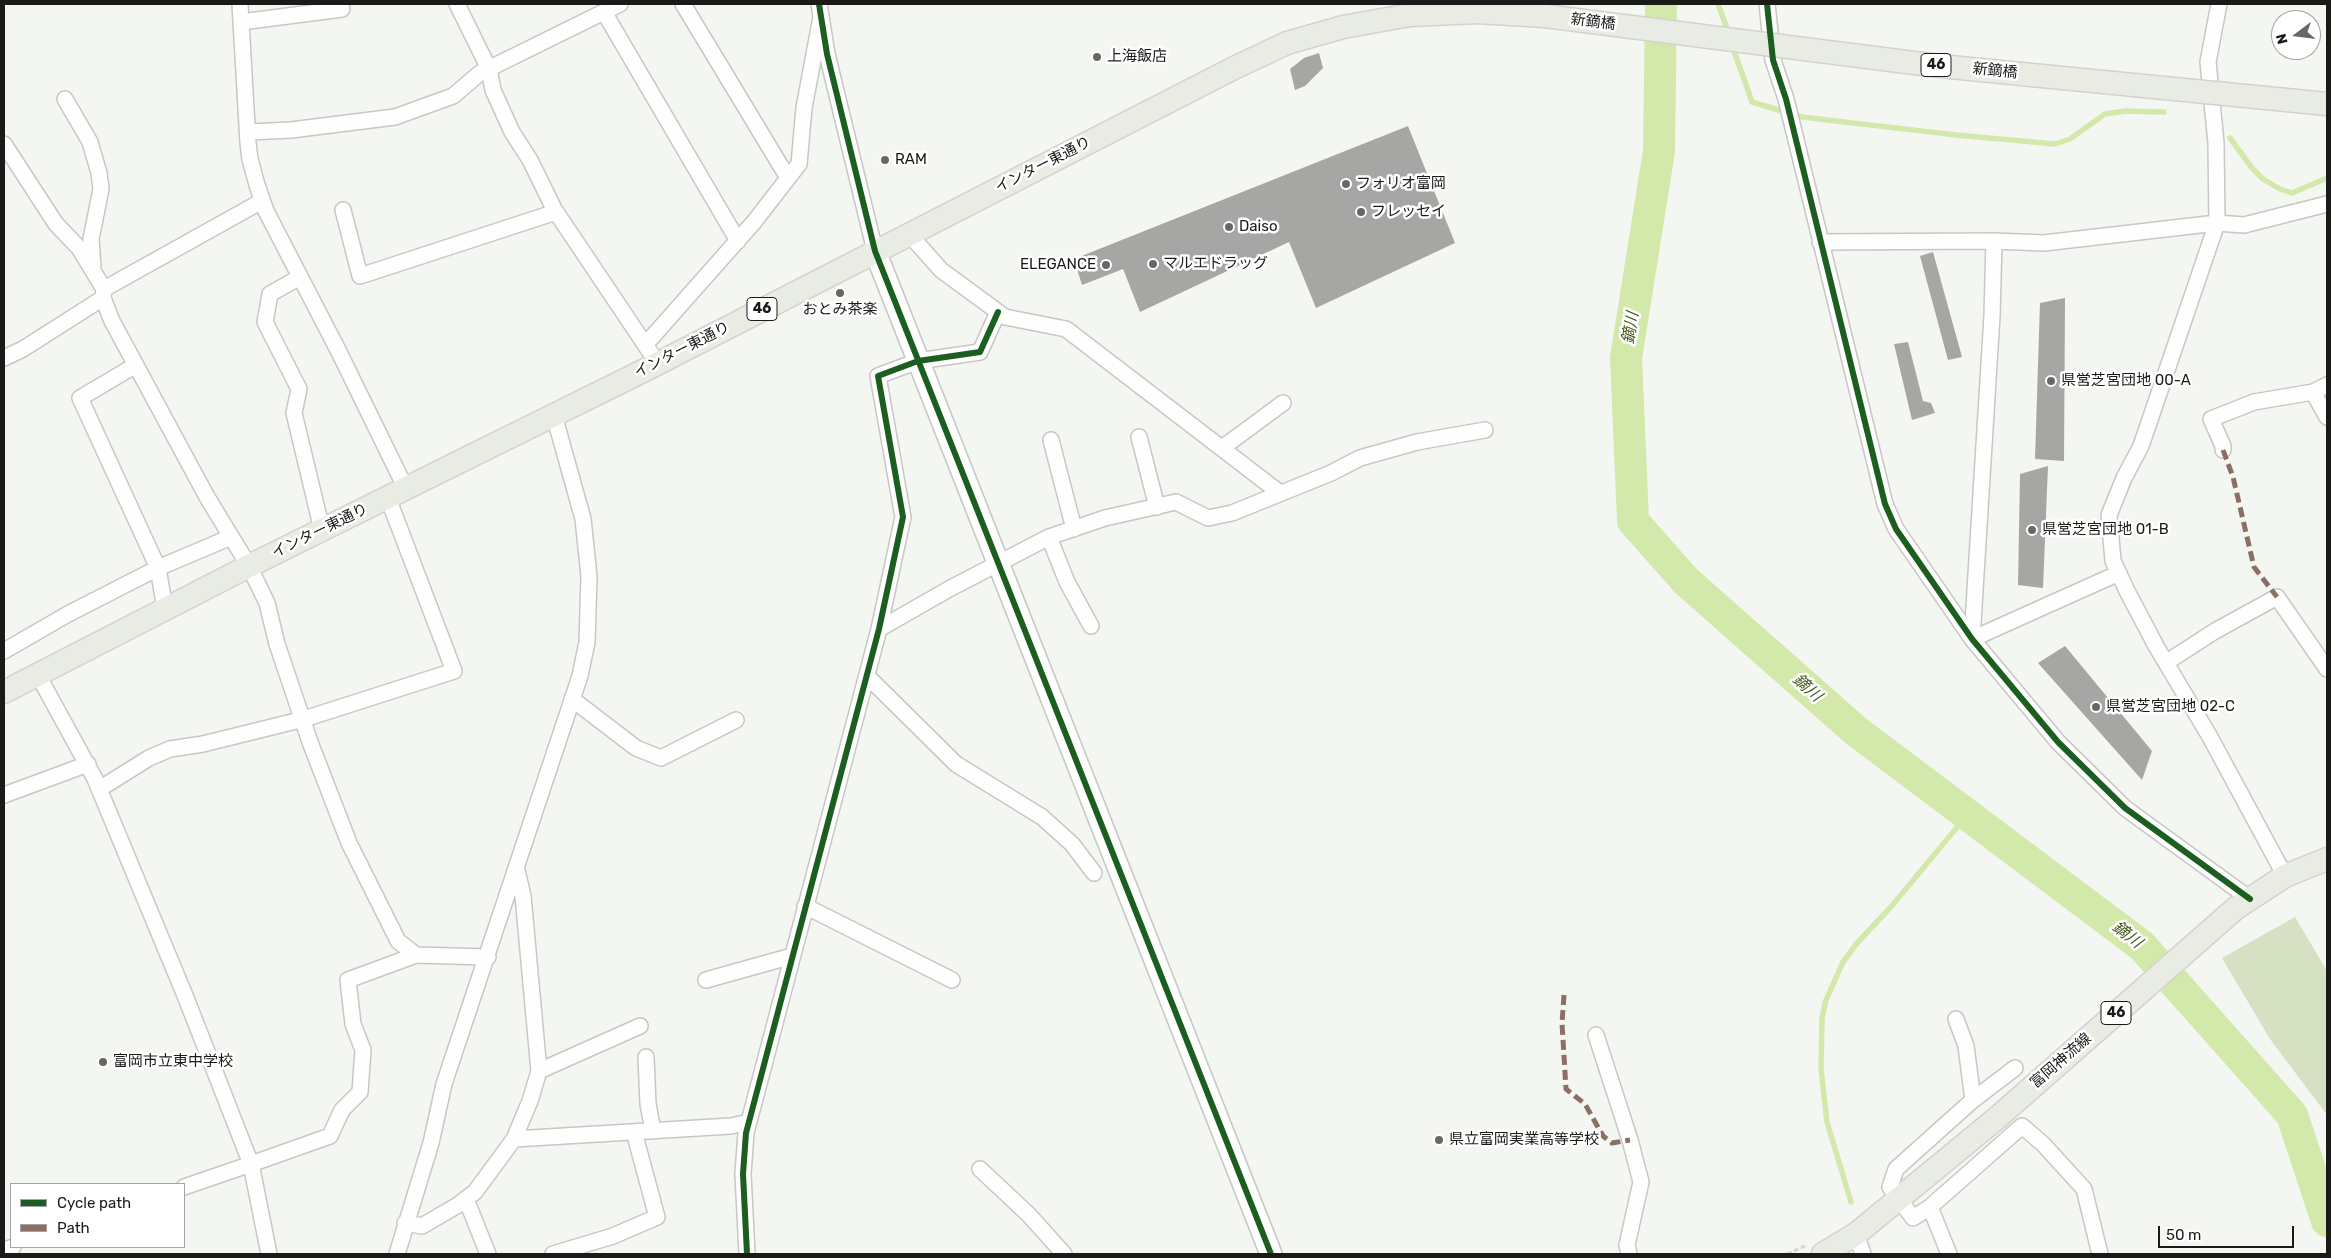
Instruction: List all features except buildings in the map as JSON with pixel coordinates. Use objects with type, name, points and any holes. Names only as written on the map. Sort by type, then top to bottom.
[{"type":"main road","name":"インター東通り","points":[[4,692],[248,566],[647,369],[1225,72],[1287,43],[1344,27],[1410,15],[1477,12],[1545,16]]},
{"type":"main road","name":"新鏑橋","points":[[1545,16],[1930,65],[2327,104]]},
{"type":"main road","name":"富岡神流線","points":[[1823,1254],[1860,1244],[1898,1200],[1997,1118],[2243,903],[2285,876],[2327,859]]},
{"type":"street","points":[[100,791],[101,788],[149,758],[170,749],[203,744],[304,719],[454,670],[397,494],[300,277],[262,200],[250,159],[240,4]]},
{"type":"street","points":[[457,4],[489,69],[493,90],[512,132],[530,160],[556,213],[654,358],[647,369]]},
{"type":"street","points":[[249,132],[300,129],[395,117],[453,96],[480,73],[620,4]]},
{"type":"street","points":[[683,4],[788,178]]},
{"type":"street","points":[[1767,4],[1773,60],[1786,99],[1885,504],[1896,529],[1972,639],[2058,742],[2125,808],[2243,903]]},
{"type":"street","points":[[2218,4],[2208,62],[2216,143],[2217,223],[2141,446],[2124,478],[2109,515],[2113,561],[2156,646],[2210,737],[2285,876]]},
{"type":"street","points":[[241,22],[342,8]]},
{"type":"street","points":[[644,345],[738,241],[799,164],[804,108],[820,10]]},
{"type":"street","points":[[820,10],[827,54],[875,251],[1271,1254]]},
{"type":"street","points":[[604,12],[738,241]]},
{"type":"street","points":[[64,99],[90,142],[99,173],[101,189],[91,239],[94,273]]},
{"type":"street","points":[[4,144],[56,224],[79,248],[94,273],[104,293],[112,321],[207,497],[248,566],[267,603],[277,644],[304,719],[310,742],[349,843],[398,941],[416,955]]},
{"type":"street","points":[[4,358],[24,349],[104,293],[262,200]]},
{"type":"street","points":[[1820,242],[1994,241],[2044,244],[2217,223],[2244,225],[2327,204]]},
{"type":"street","points":[[343,210],[360,276],[556,213]]},
{"type":"street","points":[[909,234],[941,270],[1005,317],[1066,329],[1280,493]]},
{"type":"street","points":[[1972,639],[1992,316],[1994,241]]},
{"type":"street","points":[[300,277],[270,294],[265,322],[299,389],[294,413],[322,530]]},
{"type":"street","points":[[747,1254],[743,1174],[749,1122],[879,629],[903,518],[878,376],[918,361],[980,352],[998,312]]},
{"type":"street","points":[[136,365],[80,398],[158,568],[165,609]]},
{"type":"street","points":[[2223,450],[2211,419],[2254,402],[2314,392],[2327,385]]},
{"type":"street","points":[[2314,392],[2327,417]]},
{"type":"street","points":[[1222,448],[1282,403]]},
{"type":"street","points":[[397,1254],[431,1143],[444,1084],[488,957],[580,676],[586,642],[589,576],[582,519],[554,415]]},
{"type":"street","points":[[879,629],[998,562],[1049,537],[1106,518],[1176,502],[1208,518],[1232,513],[1331,473],[1360,458],[1417,442],[1485,430]]},
{"type":"street","points":[[1139,437],[1157,507]]},
{"type":"street","points":[[1051,440],[1074,530]]},
{"type":"street","points":[[4,651],[68,614],[158,568],[231,537]]},
{"type":"street","points":[[1049,537],[1067,582],[1091,626]]},
{"type":"street","points":[[1972,639],[2119,573]]},
{"type":"street","points":[[2167,662],[2215,631],[2277,597],[2327,669]]},
{"type":"street","points":[[38,675],[88,764],[186,998],[251,1164],[269,1254]]},
{"type":"street","points":[[867,676],[956,764],[1042,817],[1072,844],[1094,873]]},
{"type":"street","points":[[572,699],[636,748],[662,758],[736,720]]},
{"type":"street","points":[[4,795],[88,764]]},
{"type":"street","points":[[406,1223],[422,1226],[466,1200],[475,1192],[514,1139],[530,1101],[538,1071],[523,896],[517,869]]},
{"type":"street","points":[[805,906],[952,980]]},
{"type":"street","points":[[185,1187],[330,1136],[342,1110],[360,1092],[363,1050],[353,1024],[348,980],[416,955],[488,957]]},
{"type":"street","points":[[706,980],[792,956]]},
{"type":"street","points":[[1956,1019],[1966,1046],[1973,1100]]},
{"type":"street","points":[[538,1071],[640,1026]]},
{"type":"street","points":[[1596,1035],[1630,1140],[1641,1182],[1627,1245],[1629,1254]]},
{"type":"street","points":[[646,1057],[648,1104],[654,1130]]},
{"type":"street","points":[[2015,1068],[1973,1100],[1896,1169],[1890,1187],[1913,1218],[1930,1207],[2022,1126],[2043,1144],[2084,1189],[2100,1254]]},
{"type":"street","points":[[514,1139],[730,1126],[749,1122]]},
{"type":"street","points":[[553,1254],[613,1236],[657,1217],[634,1132]]},
{"type":"street","points":[[980,1169],[1029,1215],[1064,1254]]},
{"type":"street","points":[[466,1200],[488,1254]]},
{"type":"street","points":[[1930,1207],[1949,1254]]},
{"type":"green space","points":[[2295,917],[2327,971],[2327,1115],[2270,1039],[2222,958]]},
{"type":"waterway","name":"鏑川","points":[[1661,4],[1659,151],[1626,358],[1633,521],[1686,581],[1856,731],[2142,946],[2292,1115],[2327,1221]]},
{"type":"waterway","points":[[1718,4],[1729,34]]},
{"type":"waterway","points":[[1732,45],[1752,102],[1802,117],[1956,135],[2055,144],[2070,139],[2105,114],[2126,111],[2164,112]]},
{"type":"waterway","points":[[2230,138],[2252,168],[2263,179],[2280,189],[2292,193],[2327,178]]},
{"type":"waterway","points":[[1851,1202],[1827,1122],[1821,1069],[1822,1018],[1826,1000],[1843,962],[1857,943],[1890,908],[1968,814]]},
{"type":"marked path","points":[[2223,450],[2233,477],[2254,567],[2277,597]]},
{"type":"marked path","points":[[1564,995],[1562,1023],[1566,1089],[1585,1104],[1603,1136],[1612,1143],[1630,1140]]},
{"type":"cycle path","points":[[819,4],[827,54],[875,251],[1271,1254]]},
{"type":"cycle path","points":[[1767,4],[1773,60],[1786,99],[1885,504],[1896,529],[1972,639],[2058,742],[2125,808],[2250,899]]},
{"type":"cycle path","points":[[747,1254],[743,1174],[746,1133],[879,629],[903,517],[878,376],[918,361],[980,352],[998,312]]},
{"type":"place","name":"上海飯店","points":[[1097,57]]},
{"type":"place","name":"RAM","points":[[885,160]]},
{"type":"place","name":"フォリオ富岡","points":[[1346,184]]},
{"type":"place","name":"フレッセイ","points":[[1361,212]]},
{"type":"place","name":"Daiso","points":[[1229,227]]},
{"type":"place","name":"マルエドラッグ","points":[[1153,264]]},
{"type":"place","name":"ELEGANCE","points":[[1106,265]]},
{"type":"place","name":"おとみ茶楽","points":[[840,293]]},
{"type":"place","name":"県営芝宮団地 00-A","points":[[2051,381]]},
{"type":"place","name":"県営芝宮団地 01-B","points":[[2032,530]]},
{"type":"place","name":"県営芝宮団地 02-C","points":[[2096,707]]},
{"type":"place","name":"富岡市立東中学校","points":[[103,1062]]},
{"type":"place","name":"県立富岡実業高等学校","points":[[1439,1140]]}]
